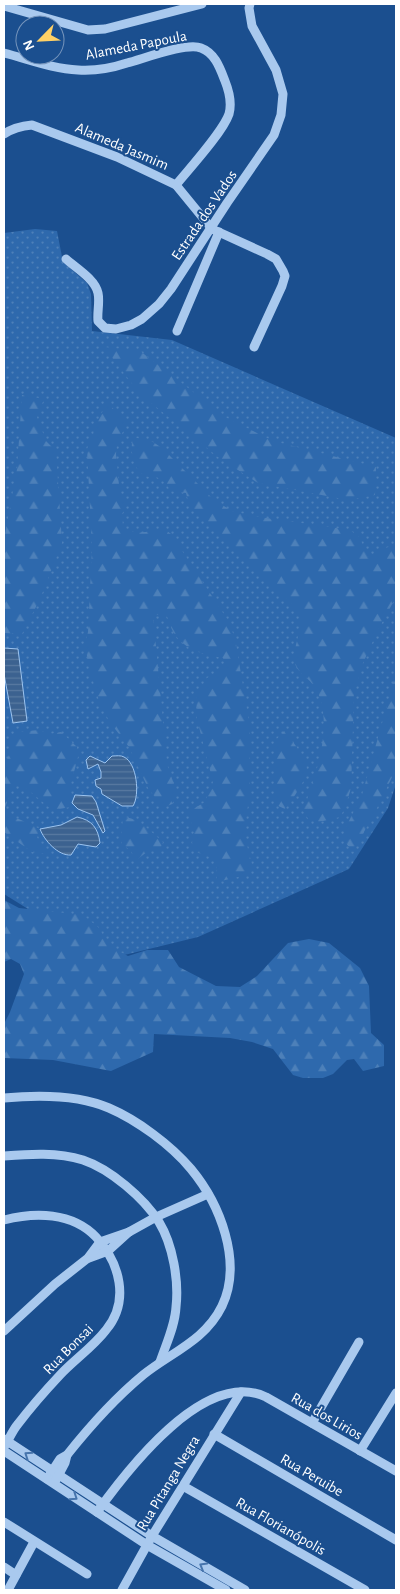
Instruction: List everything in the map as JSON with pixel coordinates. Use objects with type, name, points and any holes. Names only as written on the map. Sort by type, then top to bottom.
[{"type":"street","points":[[4,6],[88,30],[105,29],[202,4]]},
{"type":"street","name":"Estrada dos Vados","points":[[66,259],[93,282],[98,297],[98,317],[101,325],[105,328],[116,329],[131,325],[142,319],[159,304],[171,289],[201,242],[215,231],[228,203],[268,146],[282,115],[283,94],[281,83],[252,26],[250,4]]},
{"type":"street","name":"Alameda Papoula","points":[[4,53],[43,64],[78,70],[99,69],[125,64],[181,48],[200,47],[210,53],[217,62],[227,87],[230,98],[228,116],[204,151],[176,185]]},
{"type":"street","name":"Alameda Jasmim","points":[[4,134],[12,129],[32,125],[45,128],[117,157],[176,185],[215,231]]},
{"type":"street","points":[[177,331],[215,231],[267,254],[276,260],[284,271],[285,276],[282,286],[254,347]]},
{"type":"street","points":[[4,1098],[51,1097],[90,1102],[108,1108],[130,1119],[160,1140],[191,1168],[218,1213],[228,1244],[230,1260],[226,1292],[222,1305],[205,1330],[184,1348],[160,1362],[126,1390],[104,1412],[67,1455],[60,1459],[53,1477]]},
{"type":"street","points":[[4,1156],[45,1154],[83,1160],[95,1165],[122,1183],[159,1223],[170,1252],[176,1285],[174,1320],[160,1362]]},
{"type":"street","points":[[4,1331],[88,1258],[100,1242],[129,1232],[208,1194]]},
{"type":"street","name":"Rua Bonsai","points":[[4,1220],[26,1216],[56,1216],[79,1223],[91,1231],[108,1251],[117,1272],[121,1293],[119,1304],[111,1322],[100,1336],[56,1379],[5,1441]]},
{"type":"street","points":[[88,1258],[108,1251],[129,1232]]},
{"type":"street","points":[[312,1423],[358,1342]]},
{"type":"street","points":[[97,1512],[148,1449],[181,1418],[220,1396],[230,1392],[241,1392]]},
{"type":"street","name":"Rua dos Lirios","points":[[241,1392],[254,1392],[396,1471]]},
{"type":"street","name":"Rua Pitanga Negra","points":[[122,1590],[182,1486],[241,1392]]},
{"type":"street","points":[[360,1451],[396,1393]]},
{"type":"street","name":"Rua Peruibe","points":[[214,1434],[396,1540]]},
{"type":"street","points":[[5,1441],[97,1512],[147,1545],[179,1557],[245,1590]]},
{"type":"street","points":[[4,1451],[103,1504],[152,1536],[226,1590]]},
{"type":"street","name":"Rua Florianópolis","points":[[182,1486],[365,1590]]},
{"type":"street","points":[[4,1522],[87,1574]]},
{"type":"street","points":[[8,1590],[34,1542]]},
{"type":"street","points":[[4,1567],[16,1575]]},
{"type":"green space","points":[[35,229],[57,231],[63,262],[87,283],[91,294],[92,331],[172,340],[396,438],[396,784],[388,808],[349,869],[198,937],[108,959],[4,894],[4,233]]},
{"type":"green space","points":[[104,347],[140,351],[227,418],[273,441],[376,467],[375,495],[348,500],[258,483],[218,457],[140,394]]},
{"type":"green space","points":[[22,395],[44,399],[37,417],[46,441],[56,451],[62,543],[40,599],[22,634],[4,633],[4,540],[17,469]]},
{"type":"green space","points":[[108,403],[127,424],[117,443],[116,454],[120,495],[127,505],[122,514],[123,527],[133,532],[147,532],[163,528],[171,534],[227,619],[235,638],[250,728],[250,791],[244,833],[252,865],[246,875],[217,882],[216,859],[196,852],[192,843],[194,832],[188,812],[205,802],[213,782],[197,719],[196,695],[207,678],[225,667],[223,658],[191,649],[174,634],[166,614],[153,615],[167,764],[177,793],[172,804],[163,808],[148,788],[129,747],[109,721],[99,700],[89,668],[85,644],[88,632],[92,547],[87,449],[101,414]]},
{"type":"green space","points":[[133,437],[153,442],[162,448],[214,500],[232,511],[253,516],[350,530],[359,537],[369,557],[388,547],[396,548],[396,597],[363,663],[354,695],[351,788],[340,817],[319,822],[309,820],[303,811],[313,783],[321,750],[324,718],[314,685],[300,672],[295,664],[294,654],[300,617],[295,607],[189,504],[186,493],[171,491],[160,479],[141,473],[133,459]]},
{"type":"green space","points":[[396,673],[396,769],[353,852],[345,842],[346,827],[362,795]]},
{"type":"green space","points":[[39,730],[50,734],[61,732],[77,747],[78,757],[70,787],[70,807],[50,808],[16,780],[4,810],[4,767],[11,750],[11,739],[18,732]]},
{"type":"green space","points":[[285,730],[304,759],[307,769],[300,788],[285,809],[274,804],[275,741]]},
{"type":"green space","points":[[4,812],[40,829],[37,837],[46,854],[32,852],[4,832]]},
{"type":"green space","points":[[123,817],[139,822],[163,842],[160,850],[150,851],[136,861],[131,851],[122,844]]},
{"type":"green space","points":[[4,900],[19,908],[83,915],[99,928],[109,946],[128,956],[147,950],[168,950],[179,967],[216,986],[240,987],[257,976],[288,943],[309,939],[329,943],[360,968],[369,986],[371,1033],[384,1045],[384,1066],[363,1071],[354,1059],[347,1060],[333,1074],[323,1078],[303,1078],[293,1075],[273,1049],[252,1042],[230,1038],[154,1034],[153,1052],[111,1071],[53,1060],[4,1058],[4,1024],[24,974],[20,964],[11,959],[4,962]]},
{"type":"shaded area","points":[[4,648],[18,649],[27,721],[13,723],[4,674]]},
{"type":"shaded area","points":[[90,756],[105,763],[112,756],[121,756],[128,760],[134,772],[137,787],[133,806],[122,806],[102,794],[101,789],[96,786],[95,780],[101,778],[98,764],[88,769],[86,760]]},
{"type":"shaded area","points":[[75,795],[92,796],[96,802],[105,831],[103,833],[93,815],[78,809],[72,803]]},
{"type":"shaded area","points":[[77,817],[87,820],[93,825],[98,833],[100,843],[96,847],[78,844],[71,855],[66,855],[48,842],[40,829],[61,825]]}]
